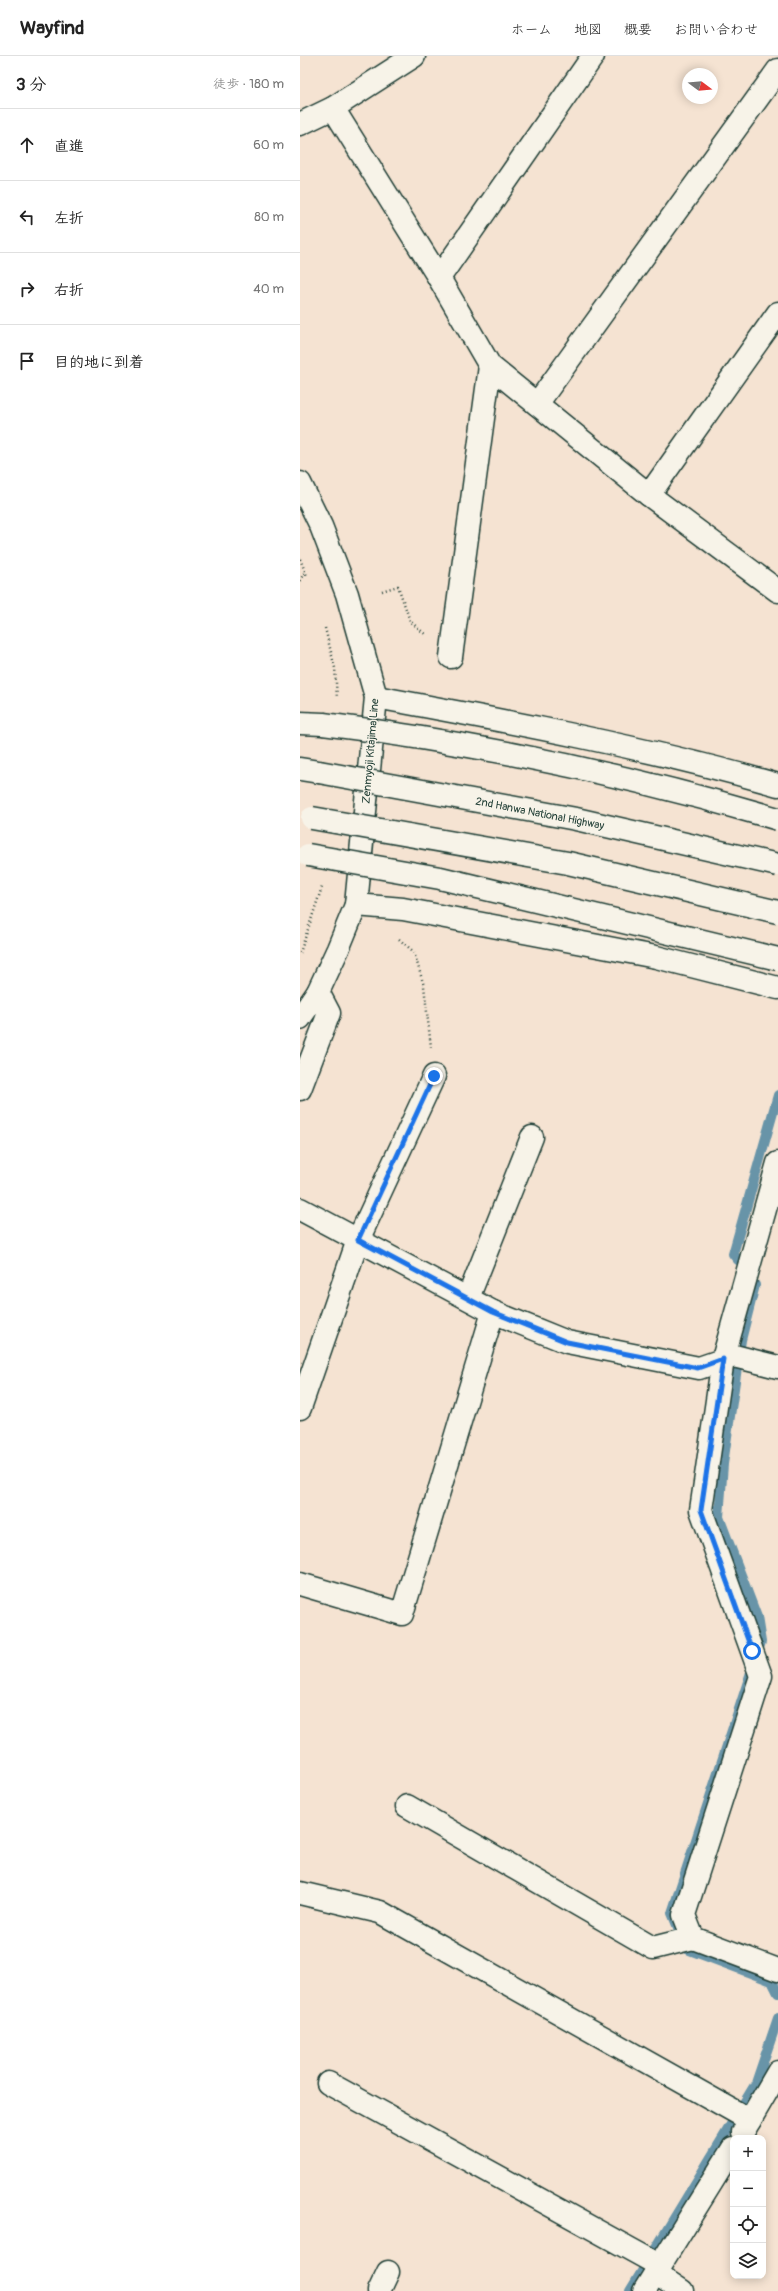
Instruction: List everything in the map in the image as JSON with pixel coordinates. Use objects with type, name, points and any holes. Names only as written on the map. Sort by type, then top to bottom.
[{"type":"main road","points":[[300,124],[333,108],[414,56]]},
{"type":"main road","points":[[439,278],[593,56]]},
{"type":"main road","points":[[537,404],[778,70]]},
{"type":"main road","points":[[333,108],[439,278],[490,366],[649,495],[778,591]]},
{"type":"main road","points":[[649,495],[778,313]]},
{"type":"main road","points":[[451,657],[490,366]]},
{"type":"main road","name":"Zenmyoji Kitajima Line","points":[[300,483],[321,526],[347,594],[376,697],[356,905],[318,992],[300,1018]]},
{"type":"main road","points":[[376,697],[519,724],[707,765],[778,785]]},
{"type":"main road","points":[[300,723],[323,724],[408,735],[588,768],[716,800],[778,819]]},
{"type":"main road","name":"2nd Hanwa National Highway","points":[[310,771],[576,819],[778,865]]},
{"type":"main road","points":[[306,817],[568,863],[778,912]]},
{"type":"main road","points":[[304,854],[440,878],[778,959]]},
{"type":"main road","points":[[356,905],[403,909],[656,958],[778,988]]},
{"type":"main road","points":[[300,1089],[329,1013],[318,992]]},
{"type":"main road","points":[[301,1400],[358,1240],[434,1076]]},
{"type":"main road","points":[[468,1298],[532,1137]]},
{"type":"main road","points":[[692,1938],[684,1915],[761,1676],[701,1510],[778,1163]]},
{"type":"main road","points":[[300,1209],[493,1312],[567,1342],[698,1368],[734,1358],[778,1367]]},
{"type":"main road","points":[[300,1584],[402,1614],[493,1312]]},
{"type":"main road","points":[[407,1806],[653,1948],[692,1938],[778,1970]]},
{"type":"main road","points":[[300,1893],[380,1912],[741,2121],[778,2072]]},
{"type":"main road","points":[[328,2083],[651,2270],[682,2291]]},
{"type":"main road","points":[[651,2270],[730,2152]]},
{"type":"path","points":[[300,581],[305,570]]},
{"type":"path","points":[[382,591],[398,586],[410,621],[451,657]]},
{"type":"path","points":[[300,953],[307,936]]},
{"type":"path","points":[[398,938],[414,952],[424,986],[434,1076]]},
{"type":"waterway","points":[[738,1260],[733,1254],[778,1095]]},
{"type":"waterway","points":[[752,1281],[755,1285],[741,1340],[723,1464],[719,1517],[757,1617],[761,1642],[672,1913],[687,1949],[772,1981],[778,1993]]},
{"type":"waterway","points":[[630,2291],[756,2083],[778,2018]]},
{"type":"route","points":[[434,1076],[358,1240],[493,1312],[567,1342],[698,1368],[723,1359],[701,1510],[752,1651]]}]
